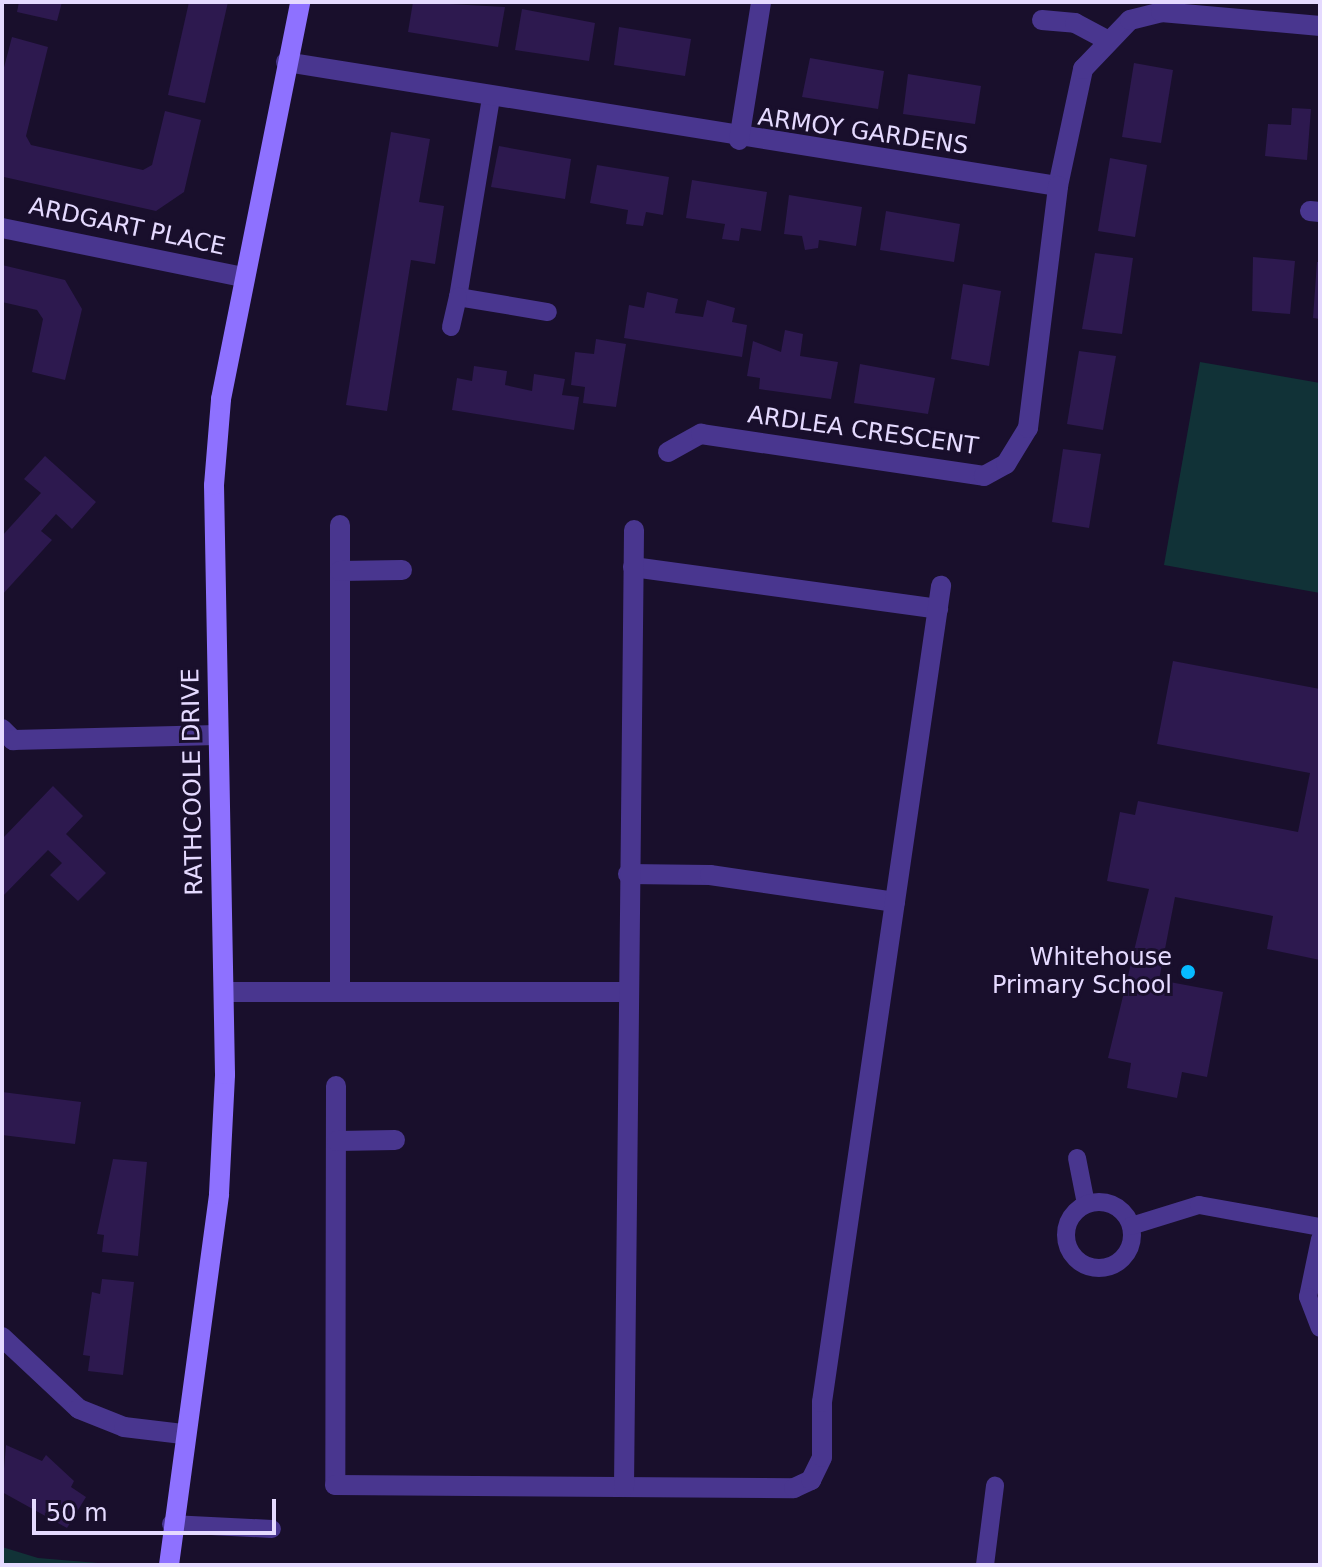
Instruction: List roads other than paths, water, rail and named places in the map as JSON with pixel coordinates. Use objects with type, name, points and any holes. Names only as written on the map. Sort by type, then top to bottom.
[{"type":"street","name":"RATHCOOLE DRIVE","points":[[169,1565],[183,1434],[219,1194],[225,992],[217,735],[214,485],[242,277],[300,2]]},
{"type":"street","points":[[739,140],[761,2]]},
{"type":"street","points":[[1058,186],[1083,69],[1105,39],[1130,20],[1161,12],[1320,26]]},
{"type":"street","points":[[1042,20],[1075,23],[1105,39]]},
{"type":"street","name":"ARMOY GARDENS","points":[[286,62],[739,140],[1058,186]]},
{"type":"street","name":"ARDLEA CRESCENT","points":[[668,452],[701,434],[984,476],[1006,464],[1028,428],[1058,186]]},
{"type":"street","name":"ARDGART PLACE","points":[[2,228],[242,277]]},
{"type":"street","points":[[340,525],[340,991]]},
{"type":"street","points":[[624,1487],[626,992],[634,530]]},
{"type":"street","points":[[633,567],[938,609]]},
{"type":"street","points":[[340,571],[402,570]]},
{"type":"street","points":[[336,1086],[335,1485],[794,1488],[811,1480],[822,1457],[822,1402],[941,586]]},
{"type":"street","points":[[2,729],[13,740],[217,735]]},
{"type":"street","points":[[628,874],[710,875],[895,902]]},
{"type":"street","points":[[225,992],[626,992]]},
{"type":"street","points":[[337,1141],[395,1140]]},
{"type":"street","points":[[2,1337],[79,1409],[124,1427],[183,1434]]},
{"type":"lane","points":[[451,327],[491,98]]},
{"type":"lane","points":[[458,297],[548,312]]},
{"type":"lane","points":[[1077,1158],[1086,1204],[1066,1230],[1070,1252],[1086,1266],[1107,1268],[1125,1256],[1131,1226]]},
{"type":"lane","points":[[1086,1204],[1108,1203],[1131,1226]]},
{"type":"lane","points":[[1131,1226],[1199,1205],[1320,1227]]},
{"type":"lane","points":[[1320,1239],[1308,1297],[1320,1328]]},
{"type":"lane","points":[[985,1565],[995,1486]]},
{"type":"lane","points":[[171,1524],[272,1529]]},
{"type":"place","name":"Whitehouse Primary School","points":[[1188,972]]}]
